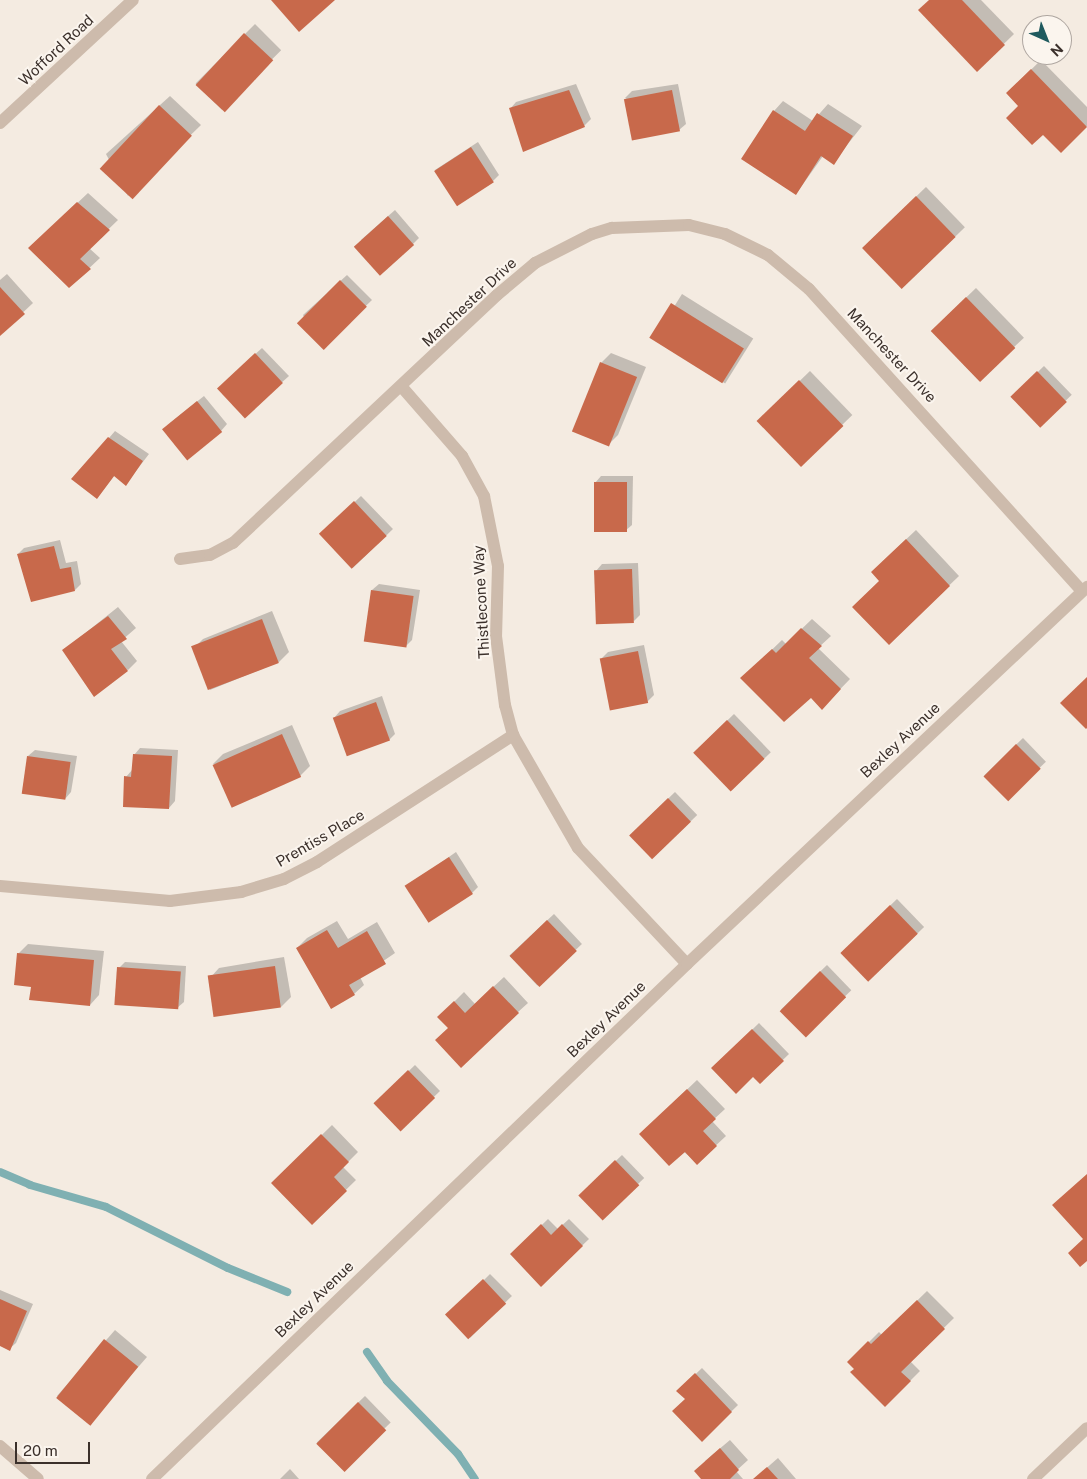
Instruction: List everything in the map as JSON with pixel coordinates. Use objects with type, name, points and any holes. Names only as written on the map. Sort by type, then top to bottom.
[{"type":"street","name":"Wofford Road","points":[[0,123],[133,0]]},
{"type":"street","name":"Manchester Drive","points":[[180,559],[210,554],[233,543],[497,294],[535,263],[592,234],[612,228],[644,224],[689,225],[725,234],[768,255],[809,289],[1085,589]]},
{"type":"street","name":"Thistlecone Way","points":[[401,386],[462,456],[484,496],[498,566],[496,636],[505,705],[513,735],[578,848],[687,964]]},
{"type":"street","name":"Bexley Avenue","points":[[152,1479],[687,964],[1085,589]]},
{"type":"street","name":"Prentiss Place","points":[[0,886],[170,901],[250,890],[284,879],[317,862],[513,735]]},
{"type":"street","points":[[1033,1479],[1087,1428]]},
{"type":"street","points":[[0,1446],[38,1479]]},
{"type":"building","points":[[271,0],[335,0],[299,32]]},
{"type":"building","points":[[929,0],[962,0],[1005,45],[977,72],[918,10]]},
{"type":"building","points":[[244,33],[273,60],[225,112],[196,85]]},
{"type":"building","points":[[1031,69],[1087,127],[1061,153],[1043,135],[1032,145],[1006,118],[1018,106],[1006,93]]},
{"type":"building","points":[[569,90],[585,127],[523,152],[509,108]]},
{"type":"building","points":[[672,90],[680,131],[632,141],[624,99]]},
{"type":"building","points":[[159,105],[192,136],[133,199],[100,169]]},
{"type":"building","points":[[773,110],[805,131],[817,113],[853,136],[834,165],[821,156],[796,195],[741,159]]},
{"type":"building","points":[[471,147],[494,182],[457,206],[434,171]]},
{"type":"building","points":[[916,196],[956,237],[902,289],[862,248]]},
{"type":"building","points":[[77,202],[110,230],[80,259],[91,269],[69,288],[28,248]]},
{"type":"building","points":[[388,216],[414,245],[380,276],[354,247]]},
{"type":"building","points":[[340,280],[367,307],[324,350],[297,323]]},
{"type":"building","points":[[0,287],[25,314],[0,336]]},
{"type":"building","points":[[966,297],[1015,348],[980,382],[931,331]]},
{"type":"building","points":[[671,303],[744,349],[722,383],[649,338]]},
{"type":"building","points":[[255,353],[283,383],[245,418],[217,388]]},
{"type":"building","points":[[600,362],[637,377],[609,447],[572,432]]},
{"type":"building","points":[[1037,371],[1067,402],[1040,428],[1010,397]]},
{"type":"building","points":[[799,380],[843,426],[801,467],[757,421]]},
{"type":"building","points":[[197,401],[222,432],[187,460],[162,429]]},
{"type":"building","points":[[108,437],[143,461],[126,486],[114,476],[97,499],[71,479]]},
{"type":"building","points":[[594,482],[627,482],[627,532],[594,532]]},
{"type":"building","points":[[354,501],[387,536],[352,569],[319,534]]},
{"type":"building","points":[[906,539],[950,586],[889,645],[852,607],[879,581],[871,572]]},
{"type":"building","points":[[54,546],[60,569],[71,567],[75,591],[31,602],[17,554]]},
{"type":"building","points":[[632,569],[634,623],[596,624],[594,570]]},
{"type":"building","points":[[371,590],[414,596],[406,647],[364,641]]},
{"type":"building","points":[[108,616],[127,639],[111,649],[128,671],[94,697],[62,650]]},
{"type":"building","points":[[262,619],[279,663],[208,690],[191,646]]},
{"type":"building","points":[[801,628],[822,646],[809,658],[841,689],[822,710],[811,698],[784,722],[740,678],[772,649],[776,653]]},
{"type":"building","points":[[638,651],[648,703],[610,710],[600,658]]},
{"type":"building","points":[[1087,677],[1087,728],[1086,729],[1060,703]]},
{"type":"building","points":[[376,702],[390,741],[347,756],[333,718]]},
{"type":"building","points":[[727,720],[765,759],[731,791],[693,753]]},
{"type":"building","points":[[282,734],[301,777],[232,808],[213,765]]},
{"type":"building","points":[[1016,744],[1041,769],[1008,801],[983,777]]},
{"type":"building","points":[[133,754],[172,756],[169,809],[123,807],[124,776],[131,777]]},
{"type":"building","points":[[27,756],[71,762],[65,800],[22,794]]},
{"type":"building","points":[[668,798],[691,822],[652,859],[629,836]]},
{"type":"building","points":[[449,857],[473,894],[429,923],[405,886]]},
{"type":"building","points":[[890,905],[918,934],[868,982],[840,953]]},
{"type":"building","points":[[547,920],[577,951],[539,987],[510,956]]},
{"type":"building","points":[[327,930],[338,948],[367,931],[386,964],[349,985],[355,995],[331,1009],[296,948]]},
{"type":"building","points":[[17,953],[94,960],[90,1006],[29,1000],[31,987],[14,985]]},
{"type":"building","points":[[275,966],[281,1008],[214,1017],[208,975]]},
{"type":"building","points":[[117,967],[181,971],[178,1009],[114,1005]]},
{"type":"building","points":[[820,971],[846,997],[806,1037],[780,1011]]},
{"type":"building","points":[[493,986],[519,1013],[461,1068],[435,1040],[448,1028],[437,1017],[454,1001],[465,1013]]},
{"type":"building","points":[[752,1029],[784,1061],[760,1084],[753,1077],[736,1094],[711,1068]]},
{"type":"building","points":[[408,1070],[435,1098],[401,1131],[373,1103]]},
{"type":"building","points":[[687,1089],[716,1119],[703,1131],[717,1146],[697,1165],[685,1152],[669,1166],[639,1134]]},
{"type":"building","points":[[321,1134],[349,1162],[334,1177],[347,1191],[312,1225],[271,1183]]},
{"type":"building","points":[[615,1160],[639,1185],[603,1221],[578,1195]]},
{"type":"building","points":[[1087,1174],[1087,1261],[1080,1267],[1068,1253],[1083,1239],[1052,1205]]},
{"type":"building","points":[[541,1224],[551,1235],[562,1224],[583,1246],[541,1287],[510,1254]]},
{"type":"building","points":[[483,1279],[506,1304],[468,1339],[445,1314]]},
{"type":"building","points":[[0,1299],[27,1311],[10,1351],[0,1346]]},
{"type":"building","points":[[917,1300],[945,1329],[901,1372],[911,1381],[885,1407],[850,1372],[854,1369],[847,1362],[868,1341],[871,1344]]},
{"type":"building","points":[[104,1339],[138,1367],[90,1426],[56,1398]]},
{"type":"building","points":[[695,1373],[732,1412],[702,1442],[672,1411],[685,1399],[676,1391]]},
{"type":"building","points":[[358,1402],[386,1430],[345,1472],[316,1444]]},
{"type":"building","points":[[720,1448],[739,1470],[730,1479],[701,1479],[694,1471]]},
{"type":"building","points":[[767,1467],[778,1479],[753,1479]]},
{"type":"waterway","points":[[0,1172],[30,1185],[106,1207],[228,1268],[287,1292]]},
{"type":"waterway","points":[[367,1352],[387,1381],[458,1454],[475,1479]]}]
